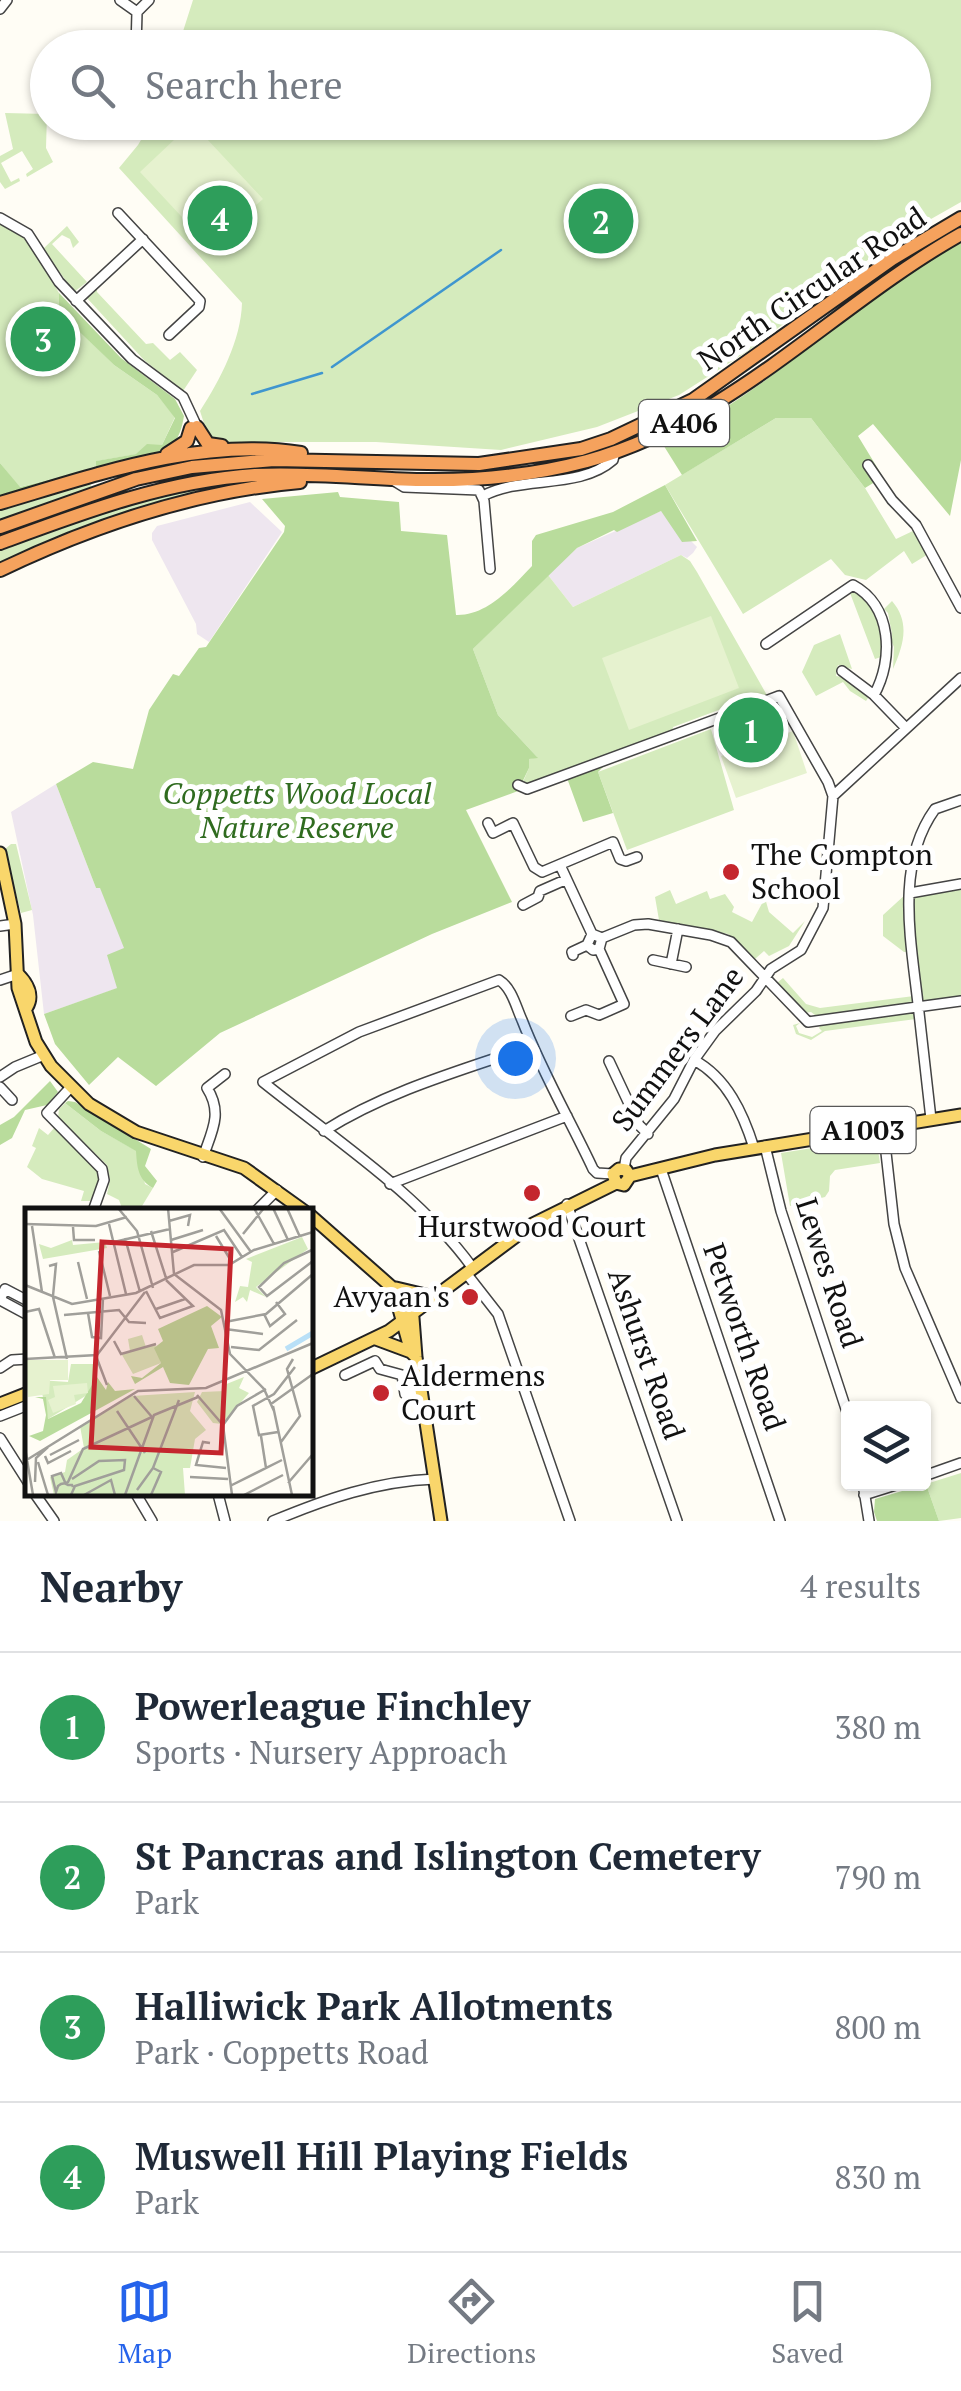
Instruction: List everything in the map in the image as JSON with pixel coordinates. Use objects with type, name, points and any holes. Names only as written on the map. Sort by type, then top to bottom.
[{"type":"highway","name":"North Circular Road","points":[[342,460],[479,464],[581,449],[611,439],[703,394],[845,291],[961,218]]},
{"type":"highway","name":"North Circular Road","points":[[357,477],[500,477],[562,467],[662,434],[726,399],[872,290],[961,234]]},
{"type":"highway","points":[[147,463],[181,448],[194,427],[210,445],[342,460]]},
{"type":"highway","points":[[0,503],[147,463],[206,453],[260,450]]},
{"type":"highway","name":"A406","points":[[0,527],[136,478],[250,461],[342,460]]},
{"type":"highway","name":"A406","points":[[0,543],[108,503],[184,484],[268,474],[357,477]]},
{"type":"highway","name":"A406","points":[[0,570],[117,521],[216,494],[357,477]]},
{"type":"main road","points":[[0,854],[15,924],[18,988],[44,1056],[70,1088],[90,1105],[136,1132],[244,1168],[300,1208]]},
{"type":"main road","name":"A1003","points":[[312,1368],[376,1339],[531,1224],[621,1175],[759,1147],[961,1115]]},
{"type":"main road","points":[[312,1218],[410,1301],[414,1355],[442,1521]]},
{"type":"main road","points":[[392,1287],[434,1297]]},
{"type":"main road","points":[[376,1339],[414,1355]]},
{"type":"main road","points":[[0,1404],[25,1394]]},
{"type":"street","points":[[0,9],[7,0]]},
{"type":"street","points":[[120,0],[137,12]]},
{"type":"street","points":[[136,30],[137,12],[149,0]]},
{"type":"street","points":[[118,213],[200,302],[169,335]]},
{"type":"street","points":[[0,218],[28,234],[76,301],[141,368],[178,392],[190,408],[194,427]]},
{"type":"street","points":[[76,301],[143,239]]},
{"type":"street","points":[[483,496],[495,490],[600,468],[613,460],[614,452]]},
{"type":"street","points":[[868,465],[916,526],[961,608]]},
{"type":"street","points":[[391,479],[404,488],[473,488],[483,496],[490,569]]},
{"type":"street","points":[[766,644],[853,585],[870,594],[880,612],[886,638],[884,677],[874,695]]},
{"type":"street","points":[[842,671],[874,695],[905,727]]},
{"type":"street","points":[[518,785],[527,789],[542,784],[780,696],[833,796],[961,678]]},
{"type":"street","name":"Summers Lane","points":[[621,1175],[626,1158],[674,1099],[694,1060],[715,1031],[756,991],[762,978],[801,950],[823,908],[833,796]]},
{"type":"street","points":[[931,1119],[909,926],[910,892],[918,840],[926,821],[935,809],[961,800]]},
{"type":"street","points":[[488,823],[493,833],[513,823],[537,870],[542,872],[613,842],[620,859],[637,857]]},
{"type":"street","points":[[560,865],[624,1004],[599,1015],[586,1010],[571,1016]]},
{"type":"street","points":[[523,905],[538,898],[540,890],[565,880]]},
{"type":"street","points":[[910,892],[961,884]]},
{"type":"street","points":[[0,926],[15,924]]},
{"type":"street","points":[[572,955],[634,925],[678,929],[730,942],[808,1022],[961,1002]]},
{"type":"street","points":[[672,964],[678,929]]},
{"type":"street","points":[[653,960],[686,967]]},
{"type":"street","points":[[0,980],[18,974]]},
{"type":"street","points":[[570,1521],[498,1314],[444,1232],[263,1082],[359,1032],[499,980],[512,997],[594,1170],[621,1175]]},
{"type":"street","points":[[324,1131],[414,1088],[532,1046]]},
{"type":"street","points":[[0,1078],[15,1067],[44,1056]]},
{"type":"street","name":"Lewes Road","points":[[694,1060],[721,1082],[734,1099],[759,1147],[843,1401]]},
{"type":"street","points":[[609,1061],[639,1125],[648,1134]]},
{"type":"street","points":[[203,1156],[217,1114],[208,1088],[225,1074]]},
{"type":"street","points":[[0,1088],[12,1100]]},
{"type":"street","points":[[70,1088],[46,1114],[102,1169],[104,1180],[94,1208]]},
{"type":"street","points":[[390,1184],[566,1116]]},
{"type":"street","points":[[882,1126],[894,1224],[904,1268],[961,1398]]},
{"type":"street","name":"Petworth Road","points":[[661,1169],[780,1521]]},
{"type":"street","points":[[259,1208],[277,1190]]},
{"type":"street","name":"Ashurst Road","points":[[568,1204],[676,1521]]},
{"type":"street","points":[[25,1299],[5,1289],[0,1300],[25,1313]]},
{"type":"street","points":[[0,1368],[12,1360],[25,1358]]},
{"type":"street","points":[[345,1375],[374,1360],[380,1369],[402,1375],[405,1394],[421,1391]]},
{"type":"street","points":[[0,1416],[25,1406]]},
{"type":"street","points":[[0,1438],[25,1477]]},
{"type":"street","points":[[931,1474],[961,1464]]},
{"type":"street","points":[[273,1521],[387,1482],[435,1479]]},
{"type":"street","points":[[864,1491],[869,1521]]},
{"type":"street","points":[[36,1496],[54,1521]]},
{"type":"street","points":[[137,1496],[152,1521]]},
{"type":"street","points":[[219,1496],[225,1521]]},
{"type":"street","points":[[304,1496],[308,1507]]},
{"type":"shaded area","points":[[250,502],[282,532],[209,642],[197,634],[196,624],[152,540],[152,533],[157,526]]},
{"type":"shaded area","points":[[661,511],[697,547],[693,553],[687,558],[681,555],[573,607],[548,575],[577,548]]},
{"type":"shaded area","points":[[56,784],[96,888],[100,887],[125,948],[118,988],[44,1014],[33,915],[11,812]]},
{"type":"green space","points":[[193,0],[961,0],[961,202],[894,240],[748,351],[679,395],[597,427],[501,450],[376,442],[210,442],[200,411],[228,359],[242,303],[119,168],[141,140],[931,140],[931,30],[183,30]]},
{"type":"green space","points":[[5,113],[30,114],[30,140],[46,140],[53,162],[27,177],[33,169],[22,151],[1,163],[11,182],[19,178],[20,181],[5,189],[0,182],[0,156],[13,149]]},
{"type":"green space","points":[[174,140],[208,140],[263,199],[209,246],[140,172]]},
{"type":"green space","points":[[0,222],[25,235],[59,293],[60,312],[114,365],[157,395],[175,417],[162,445],[97,461],[97,468],[19,487],[0,463]]},
{"type":"green space","points":[[67,226],[79,242],[73,248],[70,239],[62,235],[52,244],[87,282],[74,292],[43,249]]},
{"type":"green space","points":[[961,241],[961,460],[950,516],[873,424],[858,436],[883,477],[865,488],[811,418],[776,418],[682,475],[662,443],[740,398],[885,290]]},
{"type":"green space","points":[[97,287],[97,292],[146,344],[153,343],[170,360],[180,352],[197,370],[183,391],[144,360],[86,297]]},
{"type":"green space","points":[[59,293],[121,358],[175,399],[184,416],[181,428],[175,442],[163,452],[0,497],[0,463],[20,487],[96,468],[96,461],[136,454],[147,444],[162,445],[175,418],[157,395],[114,365],[59,312]]},
{"type":"green space","points":[[776,418],[811,418],[865,488],[896,539],[915,530],[930,553],[912,564],[904,551],[866,580],[845,575],[831,559],[743,614],[665,485]]},
{"type":"green space","points":[[90,481],[91,487],[0,520],[0,507]]},
{"type":"green space","points":[[218,485],[219,489],[0,565],[0,551],[54,531],[135,504]]},
{"type":"green space","name":"Coppetts Wood Local Nature Reserve","points":[[665,485],[697,541],[682,542],[661,511],[614,530],[577,548],[473,649],[498,715],[538,758],[529,759],[518,791],[466,810],[512,902],[432,934],[220,1033],[156,1086],[118,1057],[89,1085],[55,1044],[44,1014],[117,988],[107,955],[124,948],[56,784],[93,762],[133,769],[149,710],[173,674],[179,676],[199,648],[206,647],[284,532],[285,526],[262,499],[338,492],[340,497],[399,502],[401,531],[447,535],[456,615],[488,606],[516,583],[532,566],[532,541],[536,535],[613,512]]},
{"type":"green space","points":[[681,555],[697,572],[768,697],[754,702],[751,698],[673,727],[672,735],[530,785],[522,784],[529,759],[537,757],[498,715],[473,649],[548,575],[573,607]]},
{"type":"green space","points":[[850,593],[868,598],[879,624],[884,656],[875,659]]},
{"type":"green space","points":[[892,601],[903,626],[893,669],[894,647],[884,609]]},
{"type":"green space","points":[[711,616],[739,688],[629,730],[602,658]]},
{"type":"green space","points":[[840,634],[852,669],[838,665],[836,676],[848,678],[868,698],[866,701],[843,682],[816,696],[802,672],[814,645]]},
{"type":"green space","points":[[711,729],[734,810],[627,850],[598,772]]},
{"type":"green space","points":[[793,731],[807,773],[736,798],[721,756]]},
{"type":"green space","points":[[607,763],[598,772],[613,813],[583,822],[567,778]]},
{"type":"green space","points":[[16,844],[32,910],[21,913],[4,850]]},
{"type":"green space","points":[[961,886],[961,998],[922,1004],[912,897],[916,893]]},
{"type":"green space","points":[[670,890],[676,904],[707,891],[710,899],[725,894],[734,907],[732,912],[752,922],[765,898],[769,912],[793,933],[805,921],[789,946],[769,956],[764,951],[755,959],[728,934],[659,920],[655,897]]},
{"type":"green space","points":[[906,894],[909,952],[883,936],[883,915]]},
{"type":"green space","points":[[783,978],[806,1004],[820,1008],[914,996],[915,1006],[819,1018],[805,1013],[777,983]]},
{"type":"green space","points":[[915,1010],[916,1019],[825,1031],[811,1040],[796,1034],[793,1025],[800,1023],[796,1026],[799,1033],[812,1037],[822,1031],[822,1023]]},
{"type":"green space","points":[[50,1081],[58,1092],[47,1105],[25,1110],[12,1138],[0,1145],[0,1125],[14,1117]]},
{"type":"green space","points":[[68,1101],[151,1149],[145,1166],[157,1181],[153,1188],[141,1177],[136,1151],[101,1131],[65,1103]]},
{"type":"green space","points":[[65,1103],[101,1131],[137,1151],[145,1184],[153,1188],[141,1208],[122,1208],[119,1200],[107,1194],[107,1165],[58,1118]]},
{"type":"green space","points":[[55,1127],[97,1167],[102,1177],[90,1201],[81,1201],[84,1191],[42,1179],[27,1167],[36,1148],[32,1146],[39,1128],[48,1135]]},
{"type":"green space","points":[[876,1138],[880,1163],[835,1170],[825,1197],[790,1206],[781,1153]]},
{"type":"green space","points":[[961,1473],[961,1518],[939,1521],[928,1491],[931,1482]]},
{"type":"green space","points":[[902,1491],[928,1491],[939,1521],[877,1521],[875,1499]]},
{"type":"waterway","points":[[332,367],[501,250]]},
{"type":"waterway","points":[[252,394],[322,373]]},
{"type":"place","name":"Muswell Hill Playing Fields","points":[[220,218]]},
{"type":"place","name":"St Pancras and Islington Cemetery","points":[[601,221]]},
{"type":"place","name":"Halliwick Park Allotments","points":[[43,339]]},
{"type":"place","name":"Powerleague Finchley","points":[[751,730]]},
{"type":"place","name":"The Compton School","points":[[731,872]]},
{"type":"place","name":"Hurstwood Court","points":[[532,1193]]},
{"type":"place","name":"Avyaan's","points":[[470,1297]]},
{"type":"place","name":"Aldermens Court","points":[[381,1393]]}]
